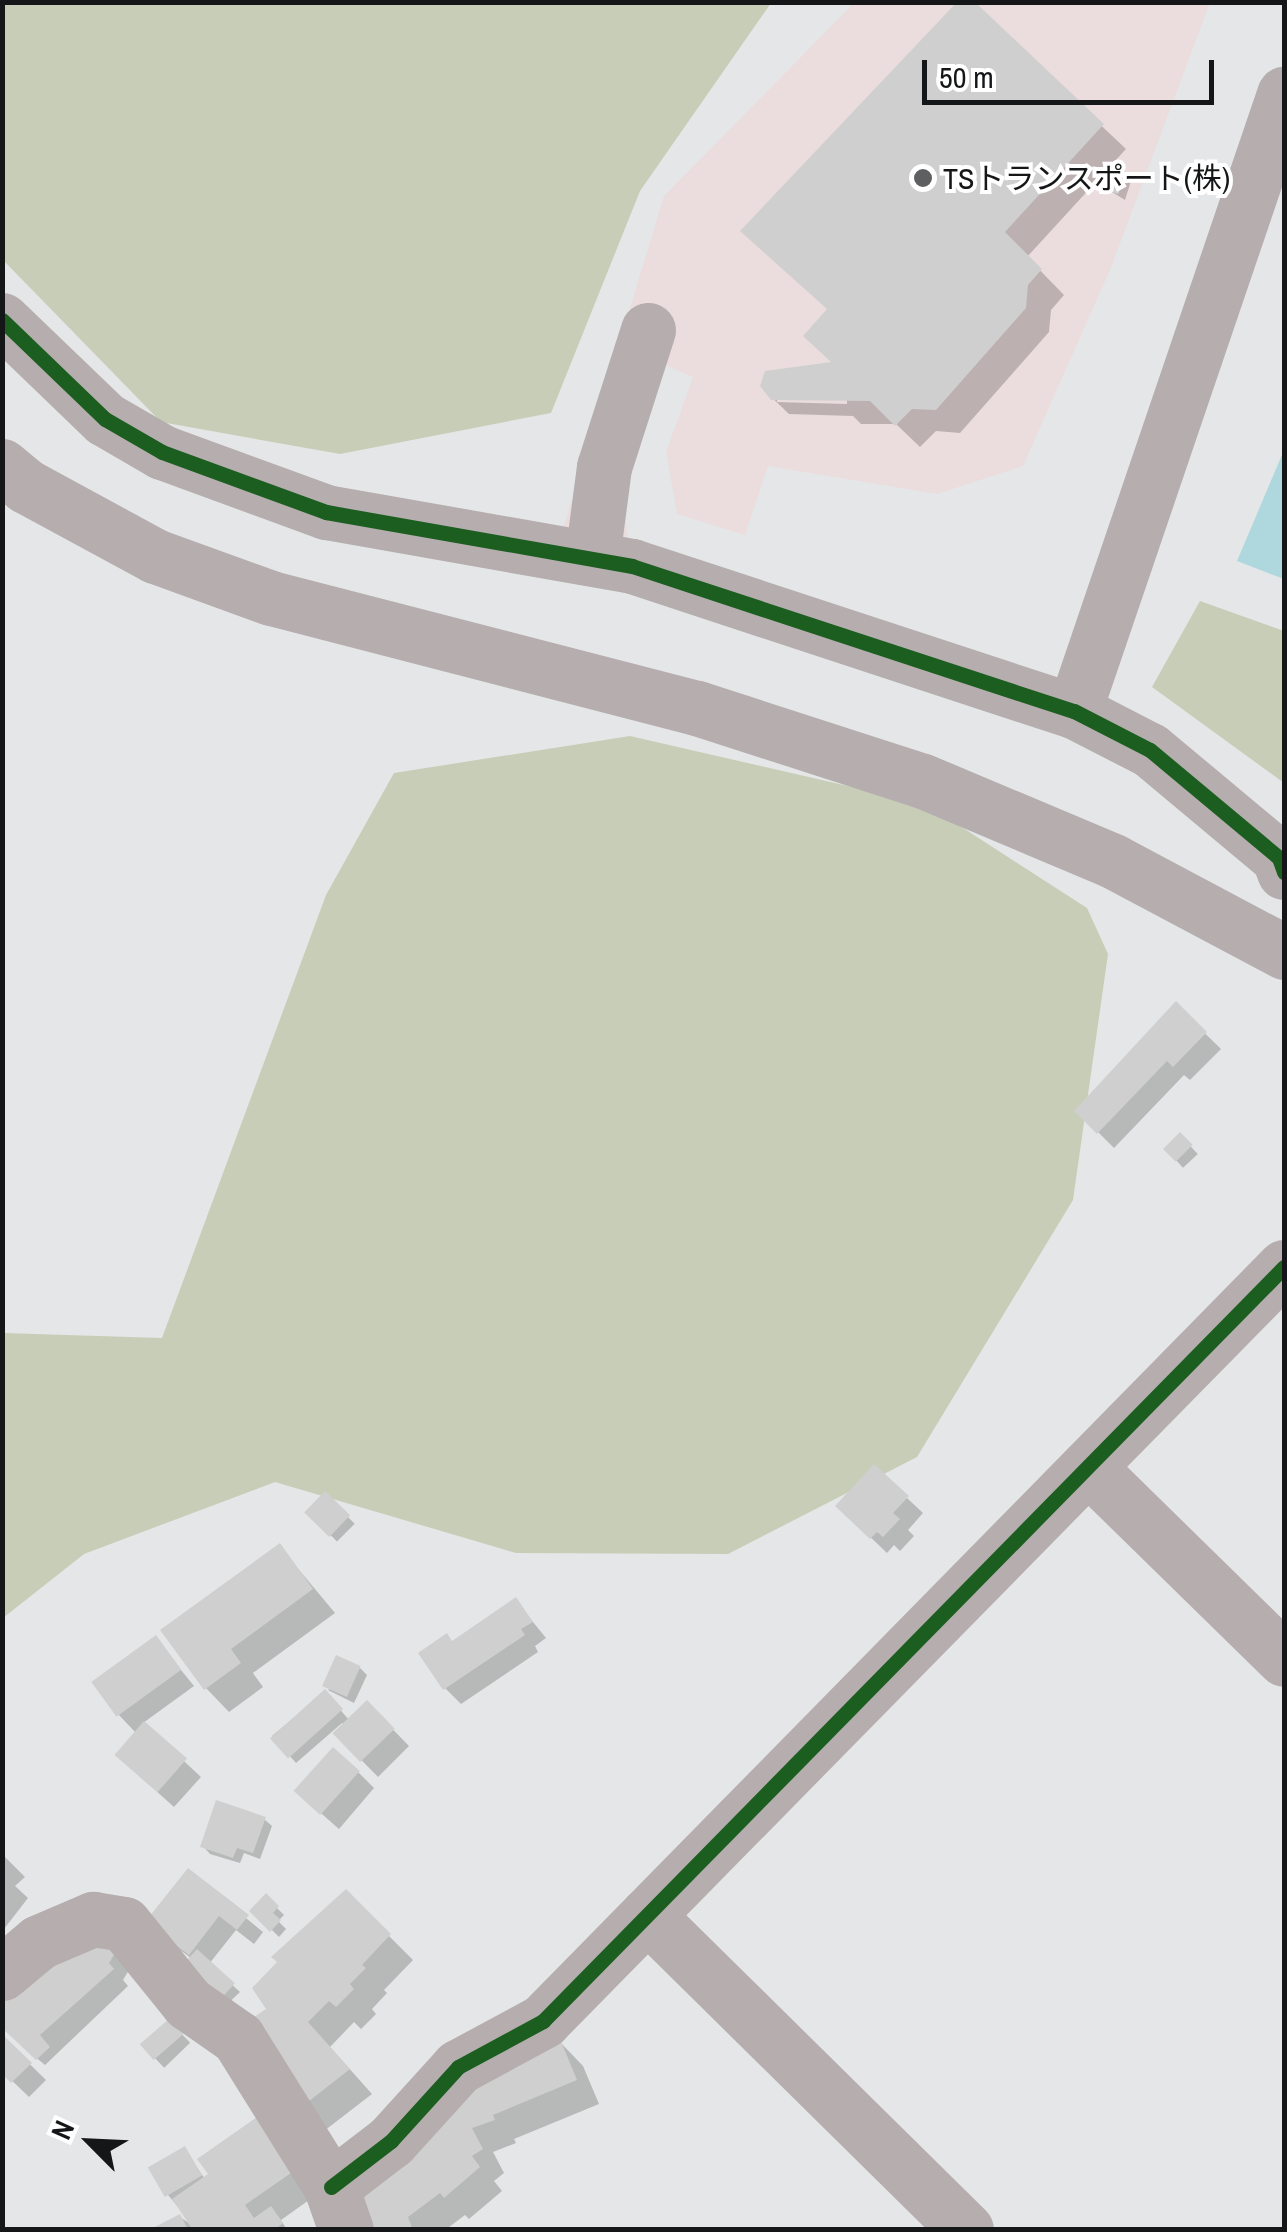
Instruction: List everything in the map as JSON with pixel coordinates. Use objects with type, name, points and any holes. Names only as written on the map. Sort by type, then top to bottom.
[{"type":"street","points":[[1074,711],[1284,94]]},
{"type":"street","points":[[2,320],[105,419],[162,452],[326,512],[632,566],[1074,711],[1150,750],[1278,858],[1284,872]]},
{"type":"street","points":[[592,558],[604,466],[648,330]]},
{"type":"street","points":[[2,466],[26,486],[155,556],[271,598],[698,708],[923,782],[1113,861],[1284,952]]},
{"type":"street","points":[[2,1973],[40,1942],[93,1919],[124,1924],[188,2004],[238,2038],[339,2208],[391,2141],[458,2067],[544,2022],[1284,1267]]},
{"type":"street","points":[[1088,1467],[1284,1659]]},
{"type":"street","points":[[647,1915],[966,2230]]},
{"type":"shaded area","points":[[854,3],[1210,3],[1110,270],[1023,466],[937,494],[768,466],[745,535],[677,514],[666,452],[693,377],[660,363],[619,472],[632,566],[556,552],[664,196]]},
{"type":"green space","points":[[2,3],[771,3],[640,191],[551,413],[340,454],[161,422],[3,260]]},
{"type":"green space","points":[[1200,601],[1284,631],[1284,783],[1152,687]]},
{"type":"green space","points":[[630,736],[926,804],[1087,908],[1108,954],[1073,1200],[917,1457],[728,1554],[516,1553],[275,1482],[84,1554],[3,1618],[3,1333],[162,1338],[326,895],[394,773]]},
{"type":"water","points":[[1284,450],[1284,579],[1237,561]]},
{"type":"building","name":"TSトランスポート(株)","points":[[957,2],[975,2],[1104,124],[1005,232],[1042,269],[1028,285],[1026,308],[936,410],[912,409],[895,426],[870,401],[771,400],[760,386],[765,371],[831,362],[803,336],[827,309],[740,231]]},
{"type":"building","points":[[1112,167],[1125,171],[1118,194],[1105,190]]},
{"type":"building","points":[[1176,1001],[1207,1032],[1173,1067],[1167,1061],[1097,1134],[1074,1111]]},
{"type":"building","points":[[1180,1132],[1193,1145],[1176,1162],[1163,1149]]},
{"type":"building","points":[[874,1464],[909,1496],[893,1513],[900,1519],[883,1537],[877,1532],[870,1539],[835,1506]]},
{"type":"building","points":[[325,1491],[350,1515],[329,1537],[304,1513]]},
{"type":"building","points":[[280,1543],[313,1589],[231,1649],[241,1663],[204,1690],[160,1630]]},
{"type":"building","points":[[516,1597],[533,1622],[521,1629],[525,1635],[443,1690],[418,1653],[447,1633],[452,1641]]},
{"type":"building","points":[[156,1635],[181,1670],[117,1717],[91,1682]]},
{"type":"building","points":[[336,1655],[361,1666],[347,1697],[322,1686]]},
{"type":"building","points":[[325,1689],[343,1709],[288,1759],[270,1739]]},
{"type":"building","points":[[367,1700],[395,1729],[360,1762],[332,1733]]},
{"type":"building","points":[[144,1721],[187,1758],[157,1792],[114,1755]]},
{"type":"building","points":[[333,1747],[360,1771],[320,1815],[294,1791]]},
{"type":"building","points":[[216,1800],[266,1817],[253,1853],[237,1848],[233,1858],[200,1847]]},
{"type":"building","points":[[188,1868],[249,1915],[237,1930],[219,1916],[189,1955],[145,1922]]},
{"type":"building","points":[[346,1889],[391,1934],[362,1965],[366,1968],[350,1984],[354,1989],[336,2007],[329,2001],[308,2022],[350,2069],[299,2109],[242,2025],[266,2009],[252,1988],[277,1962],[271,1957]]},
{"type":"building","points":[[266,1893],[279,1906],[273,1913],[281,1920],[270,1932],[249,1911]]},
{"type":"building","points":[[72,1937],[118,1948],[109,1963],[114,1969],[40,2035],[50,2047],[36,2060],[2,2028],[2,2001]]},
{"type":"building","points":[[197,1949],[235,1983],[216,2004],[178,1970]]},
{"type":"building","points":[[170,2018],[184,2034],[154,2060],[140,2044]]},
{"type":"building","points":[[2,2034],[32,2063],[11,2083],[2,2074]]},
{"type":"building","points":[[560,2039],[577,2080],[493,2115],[495,2120],[472,2128],[483,2149],[472,2156],[480,2167],[444,2198],[440,2193],[408,2217],[413,2230],[358,2230],[343,2194],[437,2111]]},
{"type":"building","points":[[267,2110],[304,2164],[245,2205],[254,2218],[271,2206],[283,2223],[274,2230],[193,2230],[172,2199],[208,2174],[197,2159]]},
{"type":"building","points":[[185,2146],[202,2175],[165,2197],[148,2168]]},
{"type":"building","points":[[180,2214],[188,2230],[149,2230]]},
{"type":"cycle path","points":[[2,320],[105,419],[162,452],[326,512],[632,566],[1074,711],[1150,750],[1279,858],[1284,872]]},
{"type":"cycle path","points":[[331,2187],[391,2141],[458,2067],[543,2021],[1284,1267]]},
{"type":"place","name":"TSトランスポート(株)","points":[[923,178]]}]
